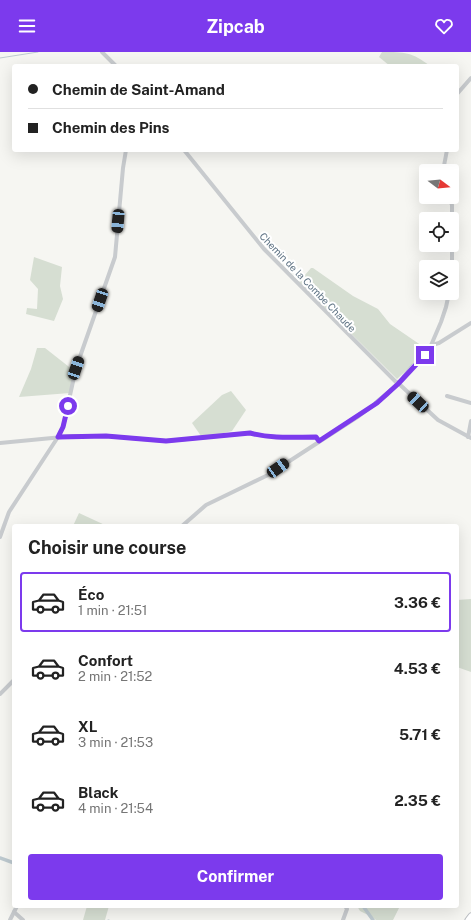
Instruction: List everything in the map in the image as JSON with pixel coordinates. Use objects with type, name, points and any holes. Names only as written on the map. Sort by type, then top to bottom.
[{"type":"main road","points":[[468,920],[471,916]]},
{"type":"street","points":[[102,52],[114,64]]},
{"type":"street","points":[[459,92],[471,78]]},
{"type":"street","points":[[0,537],[9,512],[63,427],[76,368],[115,257],[126,152]]},
{"type":"street","name":"Chemin de la Combe Chaude","points":[[186,152],[264,249],[397,383],[438,420],[470,437]]},
{"type":"street","points":[[444,164],[447,152]]},
{"type":"street","points":[[184,524],[206,505],[268,475],[370,408],[397,383],[432,345],[446,307],[447,300]]},
{"type":"street","points":[[432,345],[439,343],[471,323]]},
{"type":"street","points":[[447,396],[471,403]]},
{"type":"street","points":[[470,437],[471,421]]},
{"type":"street","points":[[0,442],[58,437],[106,436],[166,441],[250,433],[263,437],[277,438],[316,437],[319,441]]},
{"type":"street","points":[[0,694],[12,682]]},
{"type":"street","points":[[343,920],[346,908]]},
{"type":"street","points":[[10,920],[15,910],[23,920]]},
{"type":"shaded area","points":[[382,52],[397,52],[413,55],[427,64],[388,64],[379,57]]},
{"type":"shaded area","points":[[34,257],[62,267],[60,286],[63,299],[54,321],[26,314],[27,308],[37,309],[38,289],[30,280]]},
{"type":"shaded area","points":[[311,268],[353,296],[378,309],[390,324],[428,350],[397,379],[299,282]]},
{"type":"shaded area","points":[[37,348],[45,348],[73,370],[70,393],[19,397],[31,369]]},
{"type":"shaded area","points":[[231,391],[246,410],[232,431],[211,436],[201,436],[192,423],[222,395]]},
{"type":"shaded area","points":[[79,513],[103,524],[74,524]]},
{"type":"shaded area","points":[[471,599],[471,672],[459,668],[459,600]]},
{"type":"shaded area","points":[[86,908],[108,908],[105,920],[83,920]]},
{"type":"shaded area","points":[[358,908],[399,908],[393,920],[376,920],[360,911]]},
{"type":"waterway","points":[[0,58],[38,52]]},
{"type":"waterway","points":[[402,376],[412,364]]},
{"type":"waterway","points":[[374,402],[393,386]]},
{"type":"waterway","points":[[0,858],[12,862]]},
{"type":"waterway","points":[[364,908],[373,920]]},
{"type":"route","points":[[68,406],[63,427],[58,437],[106,436],[166,441],[250,433],[263,437],[277,438],[316,437],[319,441],[330,436],[387,395],[425,355]]}]
